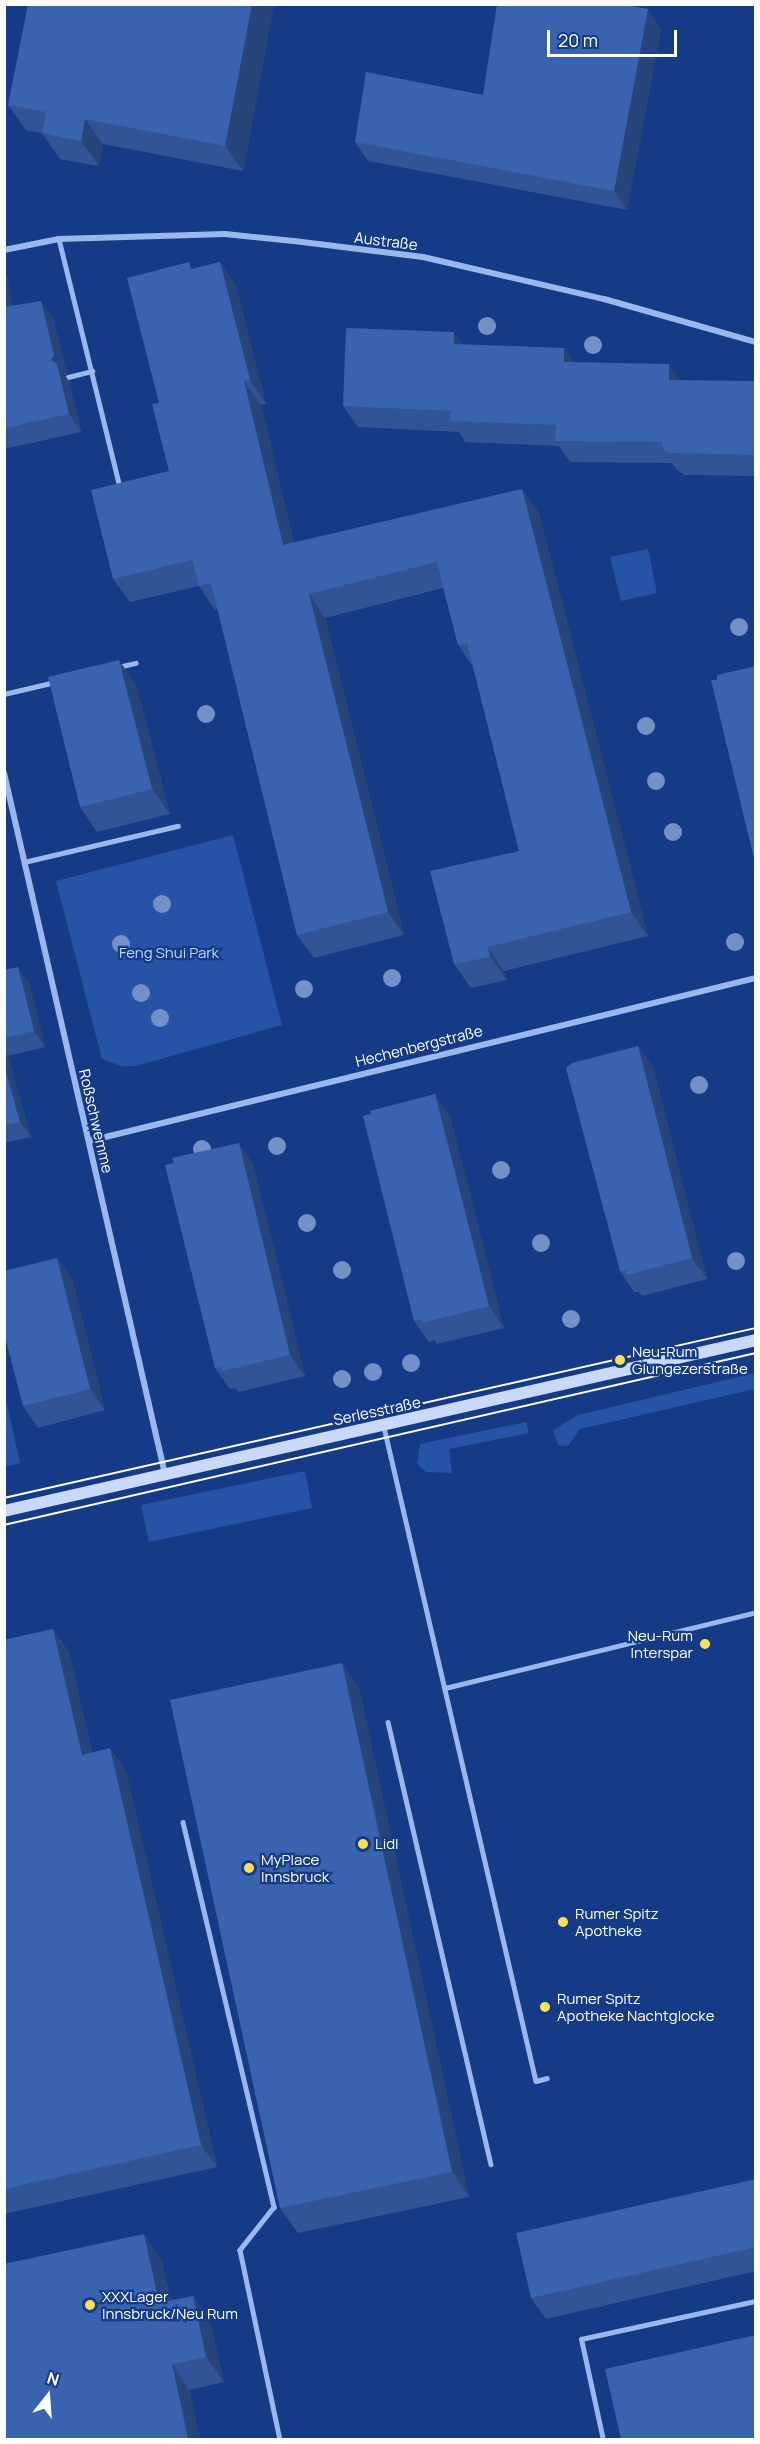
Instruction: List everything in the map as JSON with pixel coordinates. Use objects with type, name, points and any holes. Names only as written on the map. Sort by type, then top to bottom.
[{"type":"street","name":"Austraße","points":[[4,250],[59,239],[225,234],[423,257],[604,299],[756,342]]},
{"type":"street","name":"Roßschwemme","points":[[4,773],[165,1474]]},
{"type":"street","points":[[4,812],[12,809]]},
{"type":"street","name":"Hechenbergstraße","points":[[89,1141],[756,978]]},
{"type":"street","name":"Serlesstraße","points":[[4,1511],[756,1340]]},
{"type":"lane","points":[[59,239],[121,494]]},
{"type":"lane","points":[[68,377],[92,371]]},
{"type":"lane","points":[[114,668],[136,663]]},
{"type":"lane","points":[[4,694],[60,681]]},
{"type":"lane","points":[[24,862],[178,826]]},
{"type":"lane","points":[[383,1424],[536,2081],[547,2078]]},
{"type":"lane","points":[[446,1688],[756,1612]]},
{"type":"lane","points":[[388,1722],[491,2164]]},
{"type":"lane","points":[[183,1822],[274,2207],[240,2250],[280,2439]]},
{"type":"lane","points":[[603,2439],[581,2339],[756,2301]]},
{"type":"green space","points":[[648,549],[657,593],[621,601],[610,557]]},
{"type":"green space","name":"Feng Shui Park","points":[[233,835],[282,1025],[136,1066],[121,1066],[102,1059],[56,881]]},
{"type":"green space","points":[[755,1373],[755,1389],[580,1429],[568,1446],[558,1445],[553,1430],[578,1415]]},
{"type":"green space","points":[[5,1395],[20,1463],[4,1467]]},
{"type":"green space","points":[[526,1422],[529,1433],[449,1449],[452,1473],[426,1472],[417,1464],[420,1444]]},
{"type":"green space","points":[[305,1471],[312,1508],[149,1542],[141,1505]]},
{"type":"building","points":[[28,4],[252,4],[225,146],[85,119],[81,141],[42,133],[46,112],[8,105]]},
{"type":"building","points":[[497,4],[621,4],[648,9],[614,191],[355,142],[366,72],[483,95]]},
{"type":"building","points":[[189,262],[191,269],[220,262],[250,380],[244,381],[283,545],[522,489],[631,912],[488,947],[490,957],[454,964],[430,871],[519,851],[467,643],[458,645],[437,562],[309,594],[388,912],[297,935],[211,583],[199,586],[192,560],[113,579],[91,490],[169,471],[152,404],[159,403],[127,278]]},
{"type":"building","points":[[41,301],[54,355],[51,360],[57,364],[69,414],[4,428],[4,307]]},
{"type":"building","points":[[346,328],[454,332],[454,344],[564,348],[564,362],[669,364],[669,380],[756,381],[756,455],[670,453],[663,449],[662,442],[555,441],[556,425],[450,421],[451,411],[343,406]]},
{"type":"building","points":[[119,660],[152,789],[80,807],[48,677]]},
{"type":"building","points":[[756,666],[756,867],[711,680],[717,680],[717,675]]},
{"type":"building","points":[[18,967],[34,1031],[4,1038],[4,970]]},
{"type":"building","points":[[638,1046],[692,1258],[627,1275],[626,1270],[620,1271],[566,1068],[572,1063]]},
{"type":"building","points":[[4,1066],[20,1122],[4,1125]]},
{"type":"building","points":[[435,1094],[489,1306],[422,1323],[421,1319],[414,1321],[363,1116],[371,1114],[370,1111]]},
{"type":"building","points":[[239,1143],[290,1355],[223,1371],[221,1367],[215,1368],[165,1165],[174,1163],[172,1158]]},
{"type":"building","points":[[57,1258],[90,1389],[23,1406],[4,1333],[4,1271]]},
{"type":"building","points":[[53,1629],[82,1755],[110,1748],[201,2145],[4,2189],[4,1640]]},
{"type":"building","points":[[342,1663],[452,2172],[280,2208],[170,1700]]},
{"type":"building","points":[[756,2179],[756,2247],[531,2298],[516,2233]]},
{"type":"building","points":[[144,2234],[159,2303],[193,2296],[206,2357],[172,2364],[188,2439],[4,2439],[4,2264]]},
{"type":"building","points":[[756,2335],[756,2439],[621,2439],[605,2369]]},
{"type":"tram line","points":[[4,1498],[756,1328]]},
{"type":"tram line","points":[[4,1525],[756,1353]]},
{"type":"place","name":"Neu-Rum Glungezerstraße","points":[[620,1360]]},
{"type":"place","name":"Neu-Rum Interspar","points":[[705,1644]]},
{"type":"place","name":"Lidl","points":[[363,1844]]},
{"type":"place","name":"MyPlace Innsbruck","points":[[249,1868]]},
{"type":"place","name":"Rumer Spitz Apotheke","points":[[563,1922]]},
{"type":"place","name":"Rumer Spitz Apotheke Nachtglocke","points":[[545,2007]]},
{"type":"place","name":"XXXLager Innsbruck/Neu Rum","points":[[90,2305]]}]
